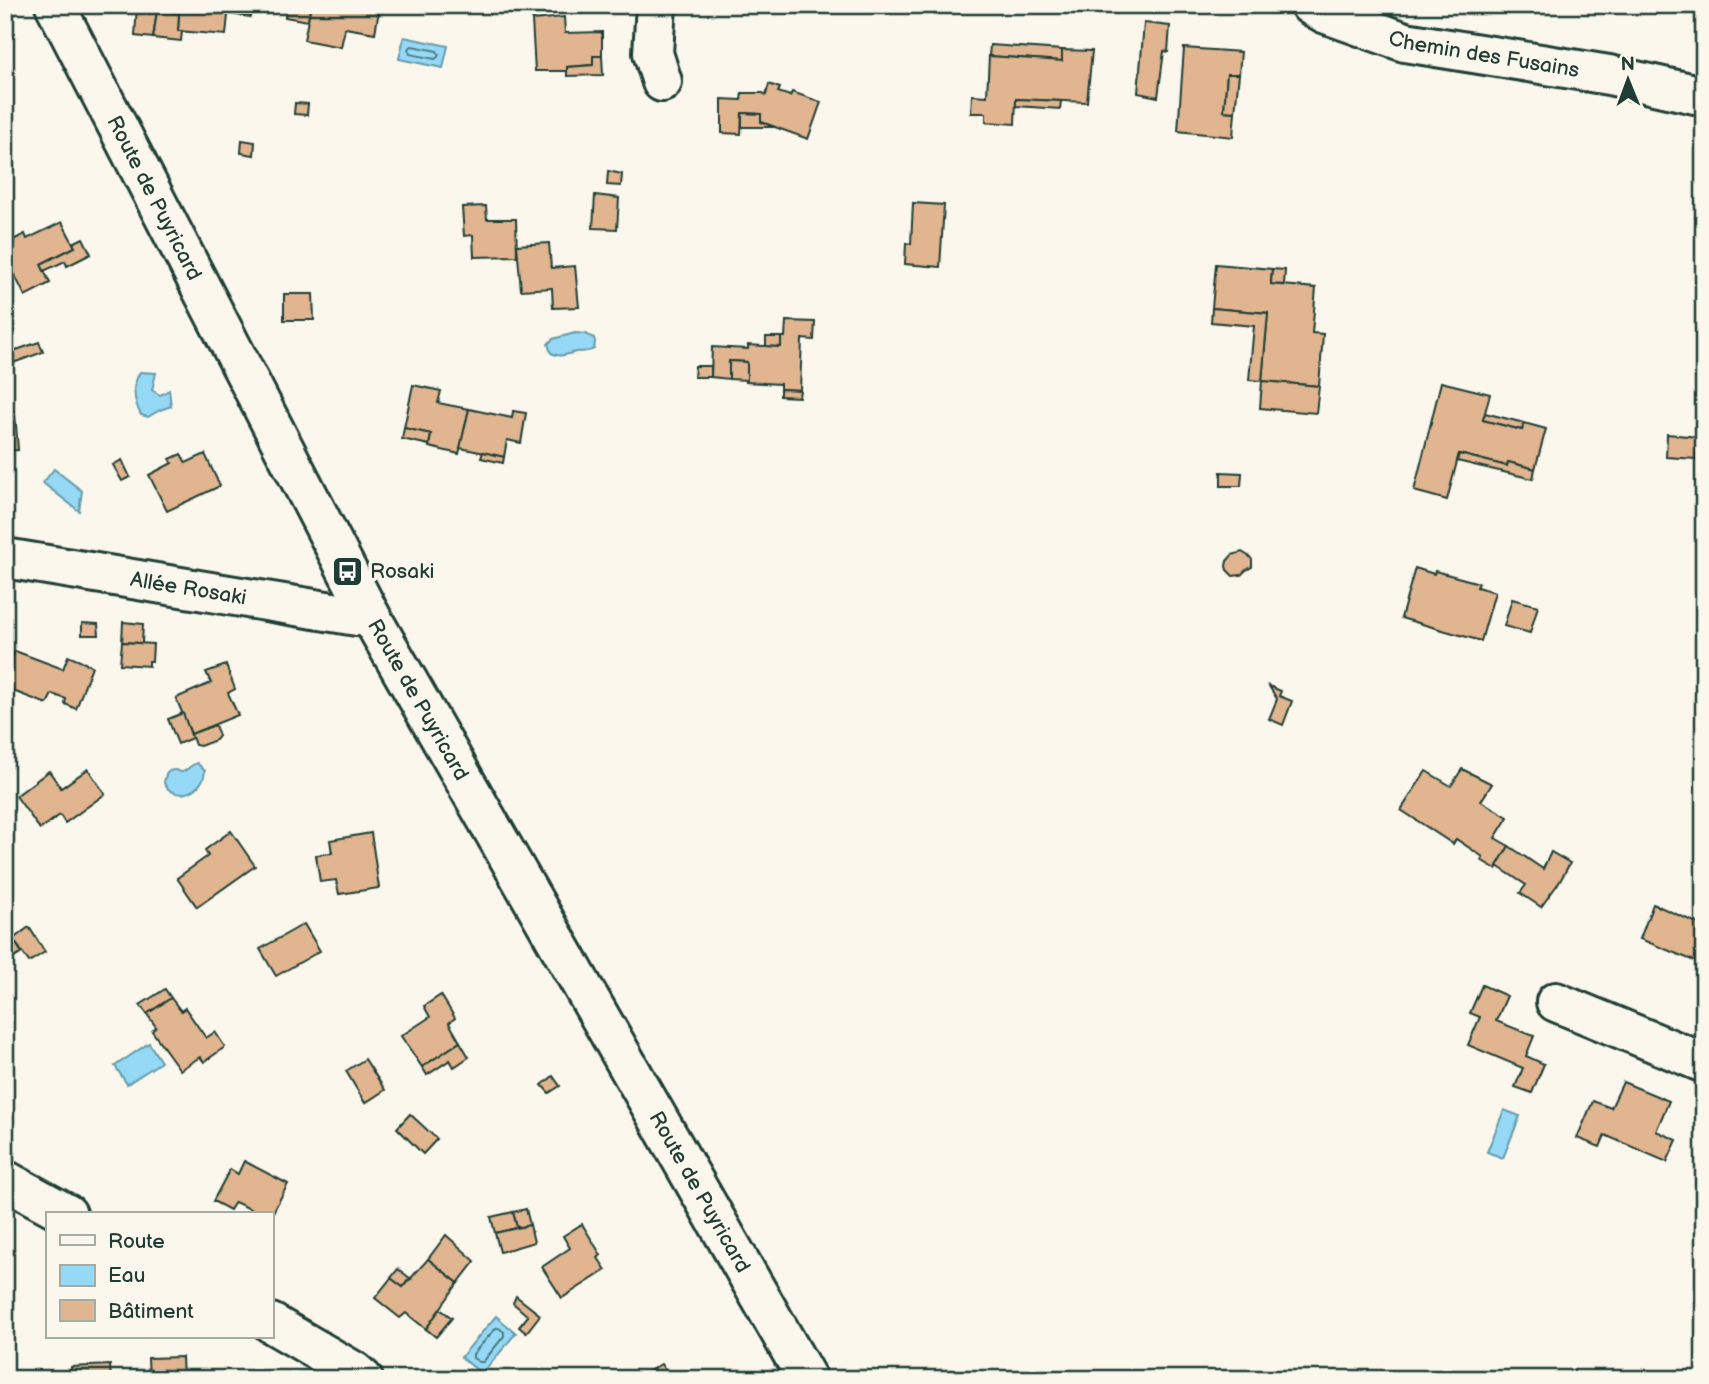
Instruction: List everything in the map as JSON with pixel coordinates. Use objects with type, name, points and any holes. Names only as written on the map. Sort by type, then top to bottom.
[{"type":"main road","name":"Route de Puyricard","points":[[55,5],[370,615],[807,1379]]},
{"type":"main road","points":[[656,5],[653,53],[662,82]]},
{"type":"main road","name":"Chemin des Fusains","points":[[1310,5],[1324,13],[1405,42],[1609,75],[1704,96]]},
{"type":"main road","name":"Allée Rosaki","points":[[5,558],[370,615]]},
{"type":"main road","points":[[1556,1002],[1704,1063]]},
{"type":"main road","points":[[5,1180],[63,1212]]},
{"type":"main road","points":[[273,1323],[363,1379]]},
{"type":"water","points":[[404,37],[448,46],[443,68],[399,59]]},
{"type":"water","points":[[575,333],[594,338],[594,349],[561,355],[551,353],[548,344],[553,339]]},
{"type":"water","points":[[140,372],[156,373],[152,390],[160,395],[169,390],[171,406],[148,417],[141,415],[134,394],[135,382]]},
{"type":"water","points":[[54,469],[82,491],[79,511],[43,483]]},
{"type":"water","points":[[197,763],[205,771],[203,779],[194,790],[180,794],[168,789],[164,783],[168,772],[183,772]]},
{"type":"water","points":[[149,1043],[161,1062],[127,1084],[115,1066]]},
{"type":"water","points":[[1504,1110],[1520,1116],[1503,1158],[1487,1152]]},
{"type":"water","points":[[496,1316],[516,1333],[482,1374],[461,1357]]},
{"type":"building","points":[[137,5],[229,5],[226,35],[178,31],[179,13],[157,11],[153,38],[135,36]]},
{"type":"building","points":[[229,5],[252,5],[251,17],[228,14]]},
{"type":"building","points":[[287,5],[311,5],[308,21],[285,17]]},
{"type":"building","points":[[311,5],[380,5],[375,33],[345,28],[341,47],[304,40]]},
{"type":"building","points":[[157,11],[179,13],[178,31],[182,31],[181,41],[153,38]]},
{"type":"building","points":[[564,17],[565,33],[602,32],[602,56],[593,56],[593,65],[567,67],[567,71],[535,71],[532,20]]},
{"type":"building","points":[[1144,23],[1170,26],[1168,52],[1164,51],[1158,97],[1138,93]]},
{"type":"building","points":[[990,45],[1062,50],[1062,61],[989,56]]},
{"type":"building","points":[[1184,48],[1241,52],[1239,74],[1227,74],[1224,111],[1235,112],[1233,137],[1178,131]]},
{"type":"building","points":[[1062,50],[1092,51],[1087,102],[1016,99],[1015,124],[986,122],[986,113],[971,113],[972,95],[987,96],[989,56],[1062,61]]},
{"type":"building","points":[[593,56],[602,56],[603,75],[567,76],[567,67],[593,65]]},
{"type":"building","points":[[1227,74],[1239,74],[1235,112],[1224,111]]},
{"type":"building","points":[[769,84],[780,88],[778,92],[790,96],[792,92],[821,102],[808,139],[761,122],[761,114],[742,113],[741,134],[722,133],[722,99],[741,100],[742,93],[766,95]]},
{"type":"building","points":[[1016,99],[1061,101],[1060,109],[1016,106]]},
{"type":"building","points":[[295,103],[308,104],[307,115],[294,114]]},
{"type":"building","points":[[742,113],[761,114],[761,122],[775,127],[742,127]]},
{"type":"building","points":[[242,140],[255,142],[254,155],[241,153]]},
{"type":"building","points":[[608,171],[622,174],[621,186],[607,185]]},
{"type":"building","points":[[595,195],[619,198],[617,229],[593,228]]},
{"type":"building","points":[[913,203],[944,205],[940,267],[905,264],[906,243],[911,244]]},
{"type":"building","points":[[486,206],[487,219],[516,219],[517,256],[474,257],[473,235],[464,236],[462,207]]},
{"type":"building","points":[[62,222],[75,247],[41,264],[50,283],[25,296],[5,255],[5,244],[25,234],[27,239]]},
{"type":"building","points":[[83,238],[91,254],[67,266],[65,261],[44,271],[41,264],[75,247],[73,243]]},
{"type":"building","points":[[549,243],[551,268],[575,266],[579,307],[553,308],[552,288],[521,290],[517,245]]},
{"type":"building","points":[[1216,264],[1272,269],[1271,284],[1316,288],[1312,333],[1323,334],[1319,386],[1262,381],[1268,313],[1212,308]]},
{"type":"building","points":[[1272,269],[1285,270],[1284,285],[1271,284]]},
{"type":"building","points":[[284,294],[313,294],[314,320],[284,320]]},
{"type":"building","points":[[1212,308],[1268,313],[1262,381],[1249,380],[1254,326],[1211,322]]},
{"type":"building","points":[[786,321],[815,322],[814,340],[802,339],[800,390],[780,389],[780,384],[746,382],[747,362],[729,361],[729,379],[711,377],[712,347],[781,347]]},
{"type":"building","points":[[766,337],[781,337],[781,347],[766,346]]},
{"type":"building","points":[[39,342],[43,352],[5,366],[5,354]]},
{"type":"building","points":[[729,361],[747,362],[747,380],[729,379]]},
{"type":"building","points":[[695,366],[711,366],[711,377],[694,377]]},
{"type":"building","points":[[1262,381],[1319,386],[1316,413],[1260,408]]},
{"type":"building","points":[[1441,382],[1490,394],[1483,420],[1522,430],[1524,423],[1546,429],[1535,469],[1508,462],[1507,466],[1459,454],[1447,500],[1414,491]]},
{"type":"building","points":[[413,385],[441,391],[438,403],[469,409],[459,454],[429,447],[431,434],[404,428]]},
{"type":"building","points":[[780,389],[800,390],[799,397],[780,396]]},
{"type":"building","points":[[469,409],[512,418],[513,411],[526,413],[521,443],[507,440],[504,457],[460,448]]},
{"type":"building","points":[[15,412],[18,450],[5,451],[5,413]]},
{"type":"building","points":[[1485,413],[1524,423],[1522,430],[1483,420]]},
{"type":"building","points":[[404,428],[431,434],[429,445],[402,439]]},
{"type":"building","points":[[1667,434],[1698,437],[1696,459],[1666,457]]},
{"type":"building","points":[[483,452],[504,457],[503,463],[481,458]]},
{"type":"building","points":[[181,454],[186,463],[205,454],[220,486],[167,511],[149,475],[172,463],[170,459]]},
{"type":"building","points":[[1459,454],[1507,466],[1508,462],[1535,469],[1533,479],[1457,461]]},
{"type":"building","points":[[122,460],[130,477],[122,481],[113,465]]},
{"type":"building","points":[[1221,472],[1242,473],[1241,486],[1221,486]]},
{"type":"building","points":[[1242,552],[1252,560],[1252,567],[1241,575],[1233,576],[1227,570],[1227,561],[1232,555]]},
{"type":"building","points":[[1415,568],[1479,583],[1477,587],[1495,592],[1481,641],[1401,618]]},
{"type":"building","points":[[1512,599],[1538,606],[1530,633],[1504,626]]},
{"type":"building","points":[[123,622],[143,624],[142,643],[122,642]]},
{"type":"building","points":[[82,623],[98,624],[99,635],[82,635]]},
{"type":"building","points":[[122,642],[153,644],[149,666],[120,664]]},
{"type":"building","points":[[15,651],[63,669],[68,656],[92,666],[76,709],[65,704],[66,699],[52,694],[47,704],[5,688],[5,674]]},
{"type":"building","points":[[226,665],[235,689],[228,693],[238,715],[191,734],[176,698],[211,683],[206,672]]},
{"type":"building","points":[[1269,686],[1281,691],[1279,696],[1292,701],[1283,725],[1269,719],[1277,699]]},
{"type":"building","points":[[183,713],[192,738],[178,744],[168,719]]},
{"type":"building","points":[[215,725],[219,736],[216,740],[200,746],[195,745],[191,734]]},
{"type":"building","points":[[88,769],[105,794],[65,823],[60,815],[40,829],[16,796],[49,771],[61,788]]},
{"type":"building","points":[[1462,769],[1492,784],[1481,801],[1508,817],[1495,838],[1509,846],[1496,869],[1456,839],[1453,844],[1401,810],[1426,771],[1451,786]]},
{"type":"building","points":[[231,831],[255,866],[197,907],[177,878],[208,856],[205,850]]},
{"type":"building","points":[[371,833],[379,888],[339,894],[336,880],[320,882],[316,855],[332,853],[330,840]]},
{"type":"building","points":[[1509,846],[1543,869],[1551,852],[1570,863],[1541,907],[1520,893],[1526,885],[1497,866]]},
{"type":"building","points":[[1653,904],[1699,924],[1702,915],[1704,916],[1704,965],[1640,939]]},
{"type":"building","points":[[304,924],[320,951],[276,976],[260,949]]},
{"type":"building","points":[[29,927],[45,952],[29,962],[13,939]]},
{"type":"building","points":[[13,939],[22,953],[5,964],[5,944]]},
{"type":"building","points":[[1482,985],[1507,996],[1496,1021],[1534,1036],[1526,1056],[1544,1064],[1532,1093],[1515,1087],[1523,1068],[1468,1045],[1480,1017],[1470,1013]]},
{"type":"building","points":[[165,989],[171,998],[147,1014],[140,1005]]},
{"type":"building","points":[[441,995],[455,1018],[449,1023],[460,1042],[422,1067],[401,1036],[430,1017],[424,1006]]},
{"type":"building","points":[[171,998],[181,1011],[185,1008],[206,1038],[215,1032],[225,1047],[204,1062],[200,1057],[180,1070],[152,1031],[156,1027],[147,1014]]},
{"type":"building","points":[[460,1042],[469,1057],[454,1067],[450,1060],[427,1075],[422,1067]]},
{"type":"building","points":[[365,1059],[385,1090],[365,1103],[346,1071]]},
{"type":"building","points":[[553,1076],[560,1086],[549,1093],[542,1085]]},
{"type":"building","points":[[1623,1082],[1669,1101],[1656,1131],[1677,1140],[1667,1162],[1605,1135],[1600,1147],[1577,1138],[1593,1101],[1611,1108]]},
{"type":"building","points":[[410,1114],[437,1139],[423,1154],[397,1128]]},
{"type":"building","points":[[244,1161],[288,1184],[273,1212],[257,1212],[235,1202],[230,1210],[213,1201],[230,1169],[238,1174]]},
{"type":"building","points":[[526,1209],[530,1225],[517,1228],[513,1212]]},
{"type":"building","points":[[513,1212],[517,1228],[495,1233],[491,1217]]},
{"type":"building","points":[[582,1224],[601,1255],[598,1258],[606,1270],[562,1298],[542,1267],[570,1248],[563,1236]]},
{"type":"building","points":[[530,1225],[534,1242],[500,1252],[495,1233]]},
{"type":"building","points":[[446,1235],[475,1261],[458,1283],[428,1259]]},
{"type":"building","points":[[428,1259],[458,1283],[426,1329],[406,1313],[400,1318],[375,1298],[391,1278],[403,1287]]},
{"type":"building","points":[[398,1269],[411,1279],[403,1287],[391,1278]]},
{"type":"building","points":[[516,1296],[540,1315],[526,1333],[519,1327],[528,1316],[513,1303]]},
{"type":"building","points":[[440,1309],[452,1318],[436,1337],[426,1329]]},
{"type":"building","points":[[182,1357],[183,1379],[149,1379],[148,1358]]},
{"type":"building","points":[[661,1364],[670,1378],[676,1374],[678,1379],[637,1378]]},
{"type":"building","points":[[110,1365],[111,1379],[71,1379],[71,1367]]},
{"type":"place","name":"Rosaki","points":[[347,571]]}]
